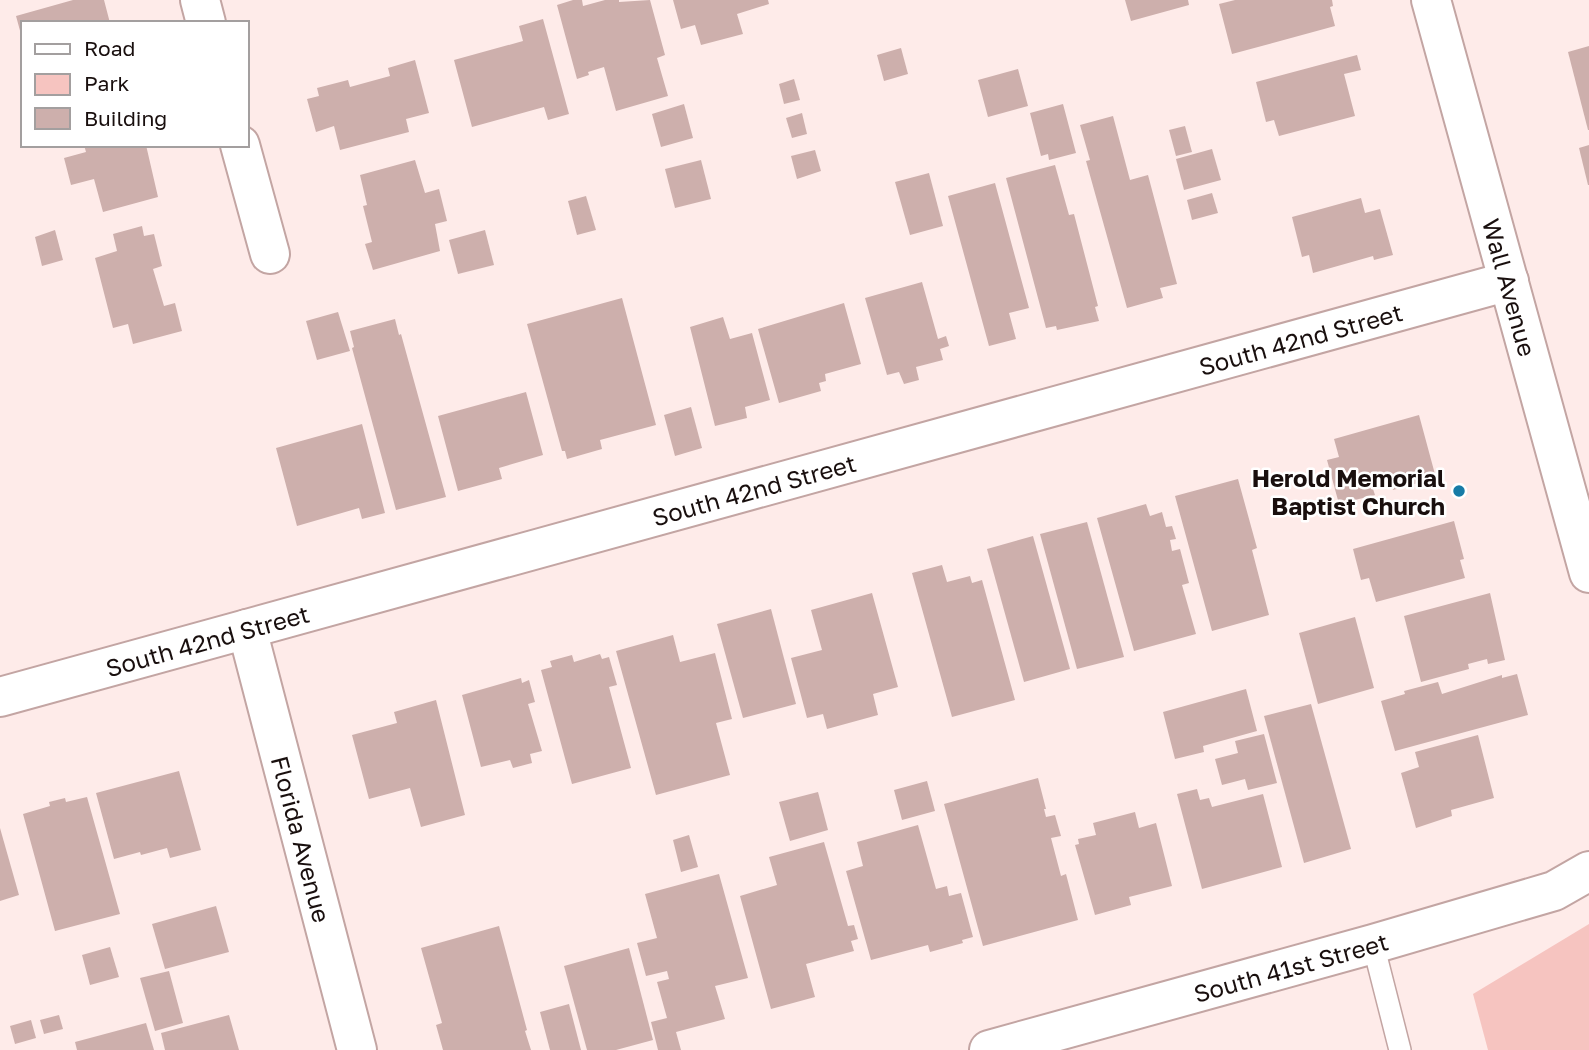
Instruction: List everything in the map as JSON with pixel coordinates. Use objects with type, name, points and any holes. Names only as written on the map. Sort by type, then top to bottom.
[{"type":"street","points":[[200,0],[205,21]]},
{"type":"street","name":"Wall Avenue","points":[[1431,0],[1589,573]]},
{"type":"street","points":[[241,147],[270,254]]},
{"type":"street","name":"South 42nd Street","points":[[0,697],[1508,281]]},
{"type":"street","name":"Florida Avenue","points":[[247,629],[357,1050]]},
{"type":"street","name":"South 41st Street","points":[[989,1050],[1554,891],[1589,871]]},
{"type":"lane","points":[[1373,944],[1400,1050]]},
{"type":"green space","points":[[1589,924],[1589,1050],[1488,1050],[1473,994]]},
{"type":"building","points":[[73,0],[104,0],[109,21],[21,21],[21,34],[16,16]]},
{"type":"building","points":[[582,0],[583,6],[605,0],[650,0],[665,55],[657,58],[668,96],[616,111],[604,67],[577,79],[557,5]]},
{"type":"building","points":[[673,0],[768,0],[769,4],[737,14],[743,34],[701,45],[695,25],[681,29]]},
{"type":"building","points":[[1125,0],[1188,0],[1189,5],[1131,21]]},
{"type":"building","points":[[1235,0],[1332,0],[1333,6],[1330,7],[1335,26],[1232,54],[1219,4]]},
{"type":"building","points":[[543,19],[569,114],[548,120],[544,107],[472,127],[454,60],[523,41],[519,26]]},
{"type":"building","points":[[1589,46],[1589,130],[1588,130],[1568,52]]},
{"type":"building","points":[[901,48],[908,74],[884,81],[877,55]]},
{"type":"building","points":[[1357,55],[1361,70],[1344,74],[1355,116],[1279,136],[1274,120],[1266,122],[1256,82]]},
{"type":"building","points":[[415,60],[429,113],[406,119],[409,132],[340,150],[334,126],[316,132],[307,99],[319,96],[317,88],[348,80],[350,87],[390,76],[388,68]]},
{"type":"building","points":[[1018,69],[1028,106],[988,117],[978,80]]},
{"type":"building","points":[[794,79],[800,100],[784,104],[779,84]]},
{"type":"building","points":[[684,104],[693,138],[661,147],[652,114]]},
{"type":"building","points":[[1063,104],[1076,153],[1049,160],[1048,154],[1041,156],[1030,113]]},
{"type":"building","points":[[802,113],[807,134],[792,138],[786,118]]},
{"type":"building","points":[[1113,116],[1130,180],[1148,175],[1177,284],[1160,288],[1163,298],[1127,308],[1086,161],[1090,160],[1080,125]]},
{"type":"building","points":[[1185,126],[1192,152],[1176,156],[1169,130]]},
{"type":"building","points":[[1589,145],[1589,185],[1588,185],[1579,148]]},
{"type":"building","points":[[85,147],[146,147],[158,197],[103,212],[94,179],[71,185],[64,158],[86,152]]},
{"type":"building","points":[[1212,149],[1221,180],[1184,190],[1176,159]]},
{"type":"building","points":[[815,150],[821,171],[797,179],[791,156]]},
{"type":"building","points":[[415,160],[425,193],[439,189],[447,221],[435,224],[440,251],[373,270],[365,244],[372,242],[363,206],[367,205],[360,175]]},
{"type":"building","points":[[701,160],[711,199],[675,208],[665,169]]},
{"type":"building","points":[[1055,165],[1069,215],[1074,214],[1098,306],[1095,307],[1099,321],[1057,330],[1056,326],[1046,328],[1006,178]]},
{"type":"building","points":[[929,173],[943,226],[910,235],[895,182]]},
{"type":"building","points":[[995,183],[1029,308],[1009,313],[1016,339],[989,346],[948,196]]},
{"type":"building","points":[[1212,193],[1218,213],[1192,220],[1187,200]]},
{"type":"building","points":[[586,196],[596,230],[577,235],[568,201]]},
{"type":"building","points":[[1361,198],[1365,213],[1380,209],[1393,255],[1374,260],[1373,256],[1313,273],[1309,255],[1302,257],[1292,217]]},
{"type":"building","points":[[142,226],[144,236],[154,234],[162,266],[153,269],[164,306],[175,303],[182,331],[133,344],[128,324],[113,328],[95,258],[117,251],[113,234]]},
{"type":"building","points":[[55,230],[63,260],[42,266],[35,237]]},
{"type":"building","points":[[485,230],[494,265],[458,274],[449,240]]},
{"type":"building","points":[[922,282],[938,339],[946,336],[949,346],[940,349],[943,360],[916,367],[919,380],[904,384],[899,372],[887,375],[865,298]]},
{"type":"building","points":[[622,298],[656,425],[600,440],[602,449],[567,459],[565,451],[562,451],[527,324]]},
{"type":"building","points":[[844,303],[861,364],[825,374],[826,381],[819,383],[821,391],[779,403],[758,329]]},
{"type":"building","points":[[338,312],[350,351],[317,360],[306,321]]},
{"type":"building","points":[[723,317],[730,339],[752,333],[770,400],[745,407],[747,418],[715,426],[690,327]]},
{"type":"building","points":[[395,319],[446,497],[396,510],[352,348],[354,347],[350,331]]},
{"type":"building","points":[[526,392],[543,455],[499,468],[502,479],[458,491],[438,416]]},
{"type":"building","points":[[691,407],[702,448],[675,456],[664,415]]},
{"type":"building","points":[[1419,415],[1436,478],[1393,490],[1391,484],[1373,489],[1375,495],[1339,504],[1327,460],[1339,457],[1334,439]]},
{"type":"building","points":[[362,424],[385,513],[362,519],[359,508],[297,526],[276,448]]},
{"type":"building","points":[[1238,479],[1257,548],[1252,550],[1269,615],[1212,631],[1175,496]]},
{"type":"building","points":[[1146,504],[1150,516],[1162,512],[1166,527],[1172,526],[1176,539],[1170,540],[1172,551],[1180,549],[1189,583],[1182,585],[1196,634],[1134,651],[1097,518]]},
{"type":"building","points":[[1454,521],[1464,559],[1460,560],[1465,578],[1376,602],[1369,578],[1361,580],[1353,549]]},
{"type":"building","points":[[1087,522],[1124,657],[1077,669],[1040,534]]},
{"type":"building","points":[[1033,536],[1070,669],[1024,682],[987,549]]},
{"type":"building","points":[[942,565],[947,582],[970,576],[972,583],[982,580],[1015,700],[952,717],[912,573]]},
{"type":"building","points":[[872,593],[898,687],[873,694],[878,715],[827,729],[823,714],[807,718],[791,658],[822,650],[811,610]]},
{"type":"building","points":[[1490,593],[1505,660],[1488,664],[1487,659],[1468,664],[1469,669],[1421,682],[1404,616]]},
{"type":"building","points":[[771,609],[796,704],[743,718],[717,624]]},
{"type":"building","points":[[1355,617],[1374,688],[1318,704],[1299,633]]},
{"type":"building","points":[[673,635],[680,662],[715,653],[732,719],[716,723],[730,775],[656,795],[616,651]]},
{"type":"building","points":[[600,654],[602,659],[609,657],[617,685],[609,687],[631,768],[572,784],[541,670],[552,667],[550,661],[572,655],[574,662]]},
{"type":"building","points":[[1517,674],[1528,715],[1395,751],[1381,701],[1405,694],[1404,691],[1438,682],[1442,694],[1502,675],[1502,678]]},
{"type":"building","points":[[521,678],[522,683],[529,680],[535,702],[528,704],[542,751],[530,754],[532,763],[513,768],[510,760],[481,767],[462,695]]},
{"type":"building","points":[[1246,689],[1257,731],[1203,746],[1204,752],[1175,759],[1163,712]]},
{"type":"building","points":[[436,700],[465,815],[421,827],[410,788],[369,799],[352,735],[397,723],[394,712]]},
{"type":"building","points":[[1311,704],[1351,849],[1304,863],[1264,716]]},
{"type":"building","points":[[1264,734],[1277,783],[1248,790],[1245,779],[1222,785],[1215,759],[1238,753],[1235,741]]},
{"type":"building","points":[[1478,735],[1494,798],[1451,810],[1452,816],[1416,828],[1401,773],[1419,767],[1415,752]]},
{"type":"building","points":[[179,771],[201,850],[170,858],[167,848],[114,859],[96,793]]},
{"type":"building","points":[[1038,778],[1046,817],[1055,815],[1061,836],[1051,838],[1061,876],[1066,874],[1078,920],[983,946],[944,804]]},
{"type":"building","points":[[927,781],[935,811],[902,820],[894,790]]},
{"type":"building","points":[[1197,789],[1200,800],[1209,798],[1212,807],[1263,794],[1282,867],[1202,889],[1177,794]]},
{"type":"building","points":[[818,792],[828,830],[790,841],[779,802]]},
{"type":"building","points":[[87,797],[120,914],[55,931],[23,814],[50,806],[49,802],[65,798],[66,802]]},
{"type":"building","points":[[1135,812],[1139,828],[1156,823],[1172,886],[1129,897],[1131,905],[1095,915],[1075,845],[1079,844],[1078,839],[1096,835],[1093,823]]},
{"type":"building","points":[[918,825],[936,889],[947,886],[949,896],[961,893],[973,937],[962,940],[963,943],[930,952],[928,945],[871,960],[846,871],[863,866],[857,842]]},
{"type":"building","points":[[0,828],[19,895],[0,901]]},
{"type":"building","points":[[689,835],[698,867],[681,872],[673,840]]},
{"type":"building","points":[[824,842],[848,926],[854,925],[858,939],[851,941],[854,951],[806,964],[815,997],[771,1009],[740,896],[777,885],[769,857]]},
{"type":"building","points":[[719,874],[748,978],[715,986],[725,1019],[676,1032],[681,1050],[658,1050],[651,1022],[667,1018],[657,982],[669,979],[667,971],[646,976],[637,943],[657,938],[645,894]]},
{"type":"building","points":[[216,906],[229,952],[165,969],[152,924]]},
{"type":"building","points":[[499,926],[531,1050],[443,1050],[436,1025],[442,1023],[421,948]]},
{"type":"building","points":[[110,947],[119,977],[90,985],[82,955]]},
{"type":"building","points":[[629,948],[653,1040],[616,1050],[587,1050],[564,966]]},
{"type":"building","points":[[169,971],[183,1023],[155,1031],[140,978]]},
{"type":"building","points":[[569,1004],[581,1050],[550,1050],[540,1012]]},
{"type":"building","points":[[59,1015],[63,1029],[44,1034],[40,1020]]},
{"type":"building","points":[[229,1015],[239,1050],[165,1050],[161,1033]]},
{"type":"building","points":[[31,1020],[36,1038],[15,1044],[10,1026]]},
{"type":"building","points":[[146,1023],[154,1050],[77,1050],[75,1042]]},
{"type":"place","name":"Herold Memorial Baptist Church","points":[[1459,491]]}]
